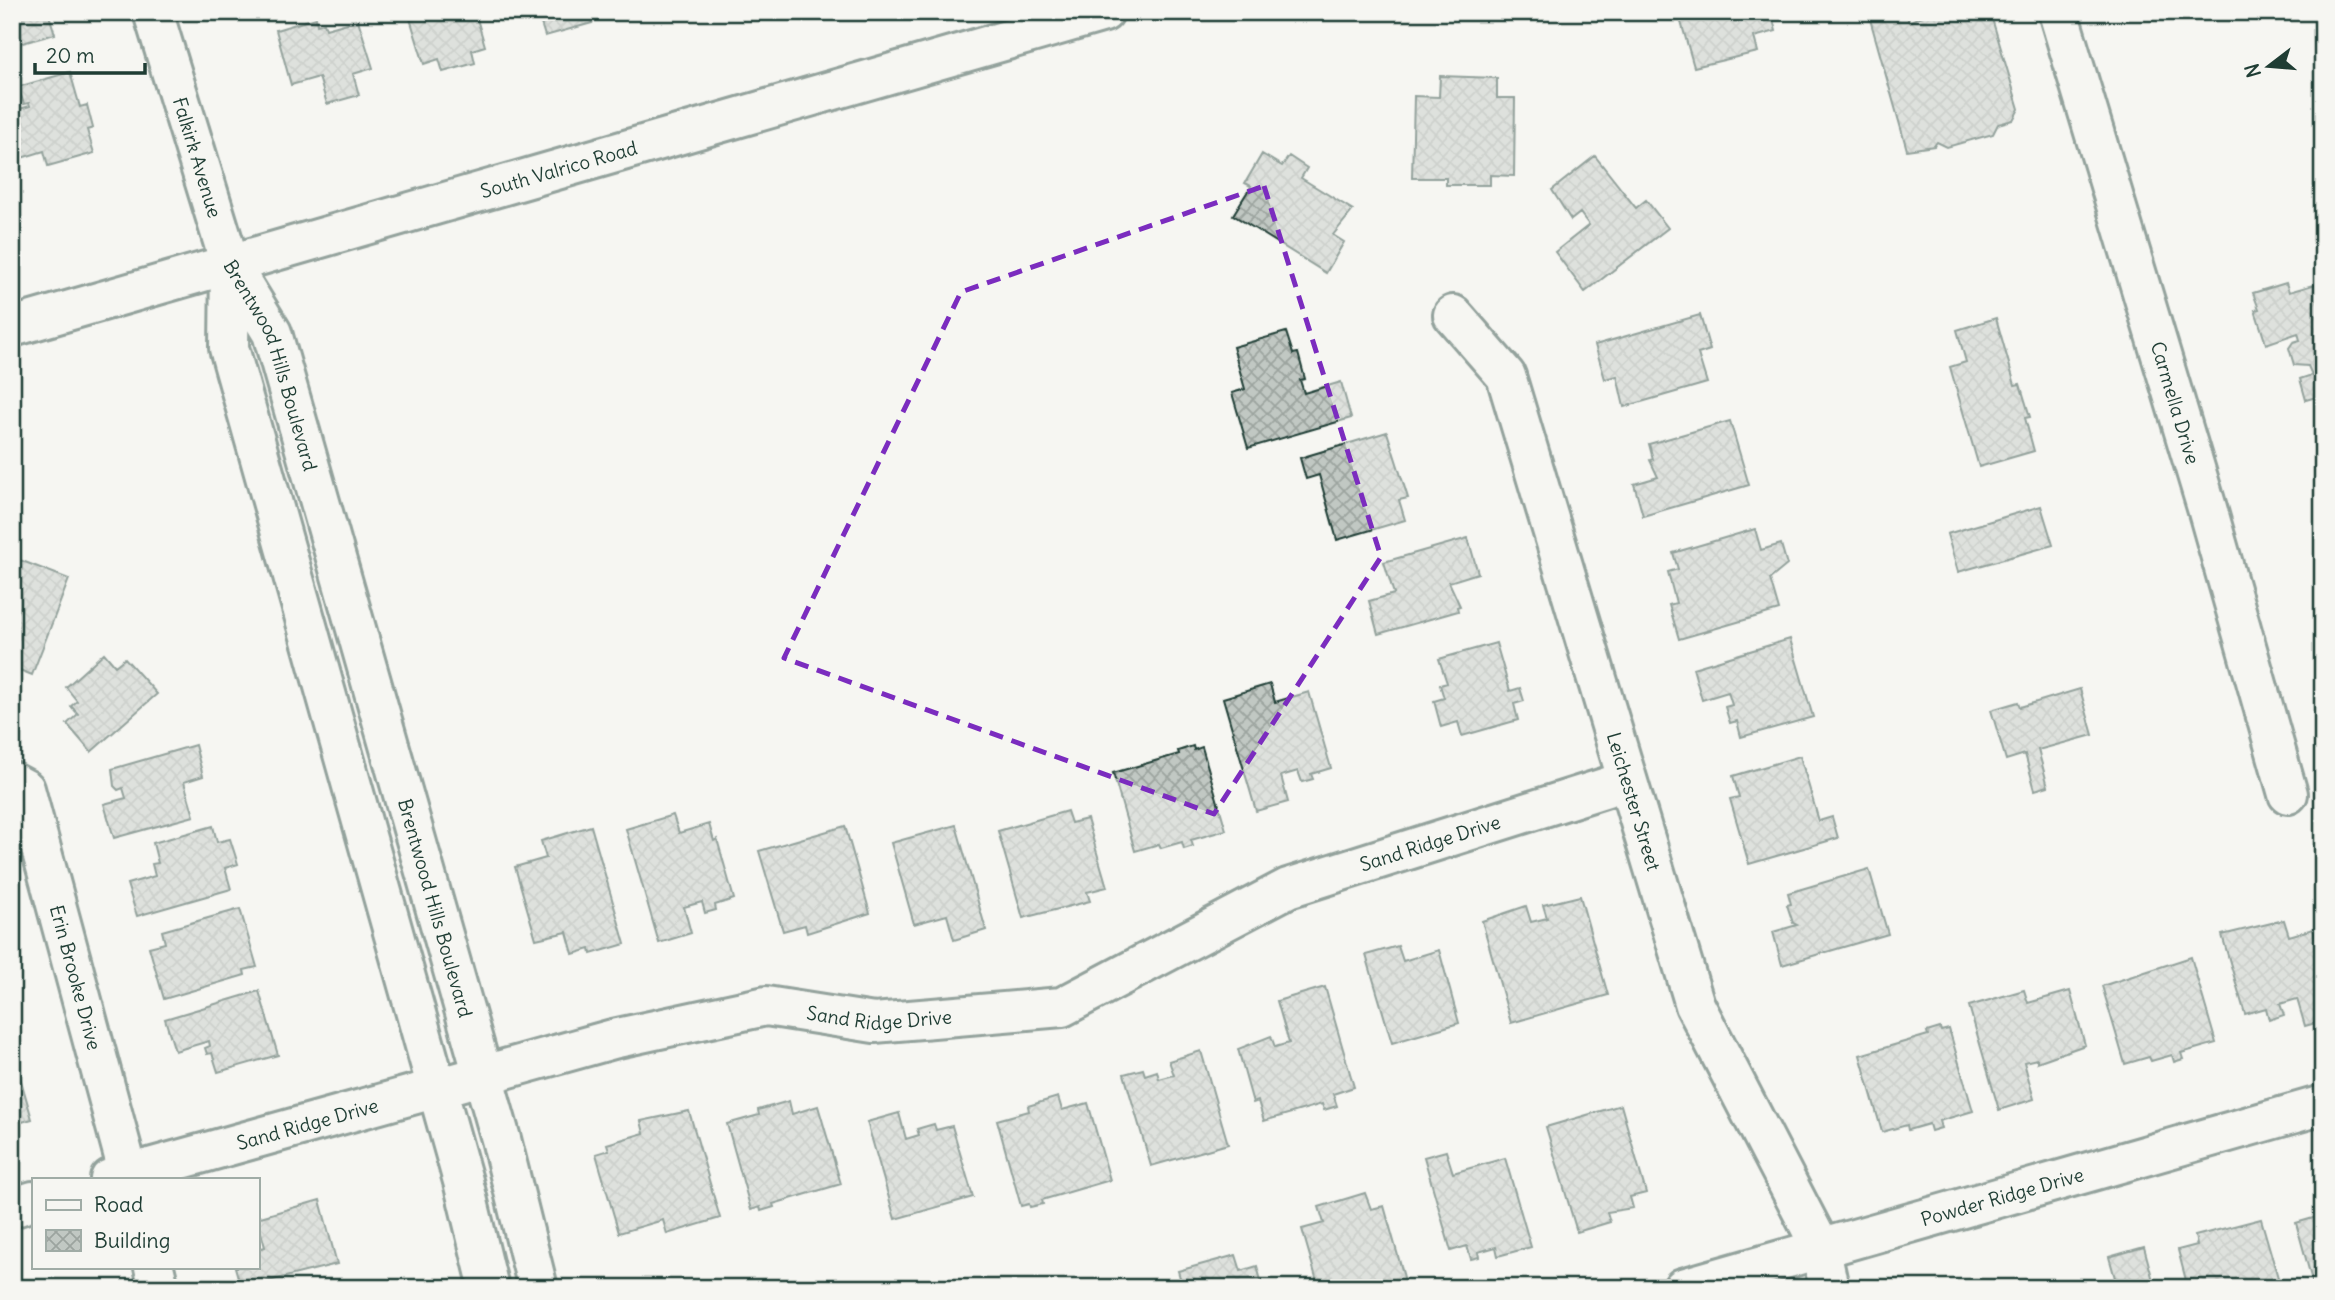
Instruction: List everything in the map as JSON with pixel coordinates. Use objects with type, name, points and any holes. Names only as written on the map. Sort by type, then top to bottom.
[{"type":"street","name":"Falkirk Avenue","points":[[153,12],[230,264]]},
{"type":"street","name":"South Valrico Road","points":[[12,327],[1104,12]]},
{"type":"street","name":"Carmella Drive","points":[[2058,12],[2207,508],[2288,794]]},
{"type":"street","name":"Brentwood Hills Boulevard","points":[[230,264],[272,333],[483,1077],[538,1288]]},
{"type":"street","name":"Brentwood Hills Boulevard","points":[[230,264],[229,348],[437,1090],[489,1288]]},
{"type":"street","name":"Leichester Street","points":[[1452,315],[1506,376],[1695,1005],[1820,1246],[1829,1288]]},
{"type":"street","name":"Sand Ridge Drive","points":[[123,1178],[613,1039],[766,1006],[874,1023],[1062,1007],[1288,888],[1626,781]]},
{"type":"street","name":"Erin Brooke Drive","points":[[12,782],[25,789],[123,1178]]},
{"type":"street","name":"Powder Ridge Drive","points":[[1683,1288],[1820,1246],[2323,1105]]},
{"type":"street","points":[[12,1208],[32,1201]]},
{"type":"street","points":[[154,1268],[159,1288]]},
{"type":"highlighted area","points":[[1264,186],[1381,557],[1214,814],[784,658],[961,292]]},
{"type":"building","points":[[12,12],[54,12],[49,15],[55,34],[12,46]]},
{"type":"building","points":[[408,12],[475,12],[485,46],[472,50],[475,63],[443,72],[439,59],[424,64]]},
{"type":"building","points":[[532,12],[588,12],[592,23],[545,36],[539,17],[534,19]]},
{"type":"building","points":[[1689,12],[1771,12],[1776,31],[1754,37],[1758,52],[1694,67],[1679,15]]},
{"type":"building","points":[[1868,12],[1906,12],[1909,22],[1930,12],[1990,12],[2019,109],[2013,120],[1998,124],[1993,134],[1947,147],[1937,142],[1934,146],[1907,150]]},
{"type":"building","points":[[316,18],[317,25],[324,23],[326,29],[358,20],[373,68],[353,74],[359,95],[327,104],[319,77],[291,85],[276,30]]},
{"type":"building","points":[[70,72],[80,107],[87,105],[93,128],[87,130],[94,153],[48,166],[44,151],[18,159],[12,138],[12,111],[30,106],[29,103],[24,104],[18,87]]},
{"type":"building","points":[[1440,76],[1497,78],[1497,98],[1515,98],[1514,176],[1490,175],[1490,185],[1446,185],[1446,178],[1412,178],[1414,96],[1439,97]]},
{"type":"building","points":[[1262,154],[1282,166],[1289,156],[1307,168],[1301,178],[1353,210],[1333,235],[1344,242],[1326,273],[1233,215],[1251,186],[1245,183]]},
{"type":"building","points":[[1595,156],[1636,208],[1646,200],[1668,228],[1585,292],[1555,252],[1589,225],[1580,213],[1571,220],[1552,190]]},
{"type":"building","points":[[2323,282],[2323,395],[2306,400],[2300,379],[2312,375],[2308,366],[2294,365],[2289,348],[2293,342],[2300,340],[2298,333],[2266,344],[2255,310],[2259,309],[2253,293],[2286,283],[2289,292]]},
{"type":"building","points":[[1700,315],[1710,350],[1698,354],[1707,383],[1624,407],[1617,376],[1605,379],[1595,345]]},
{"type":"building","points":[[1996,318],[2015,385],[2020,384],[2030,417],[2025,418],[2034,451],[1979,467],[1950,367],[1966,362],[1957,330]]},
{"type":"building","points":[[1286,332],[1293,354],[1298,353],[1305,379],[1300,380],[1304,393],[1341,382],[1351,418],[1248,448],[1232,393],[1245,389],[1233,347]]},
{"type":"building","points":[[1730,421],[1749,485],[1643,516],[1634,484],[1658,477],[1650,460],[1653,459],[1649,444]]},
{"type":"building","points":[[1387,432],[1408,498],[1399,500],[1405,520],[1337,540],[1319,475],[1306,479],[1300,458]]},
{"type":"building","points":[[2041,506],[2053,545],[1958,572],[1947,534]]},
{"type":"building","points":[[1755,529],[1761,550],[1781,544],[1787,565],[1770,579],[1779,610],[1679,639],[1669,605],[1676,603],[1668,572],[1678,569],[1673,553]]},
{"type":"building","points":[[1468,538],[1478,573],[1449,582],[1460,606],[1457,607],[1458,611],[1378,634],[1369,601],[1394,594],[1384,562]]},
{"type":"building","points":[[12,557],[69,579],[32,675],[12,667]]},
{"type":"building","points":[[1790,639],[1813,717],[1741,737],[1737,721],[1730,723],[1725,707],[1732,705],[1728,692],[1702,700],[1693,668]]},
{"type":"building","points":[[1496,643],[1510,691],[1520,688],[1524,701],[1514,704],[1518,720],[1462,736],[1458,722],[1441,727],[1434,701],[1444,698],[1440,685],[1447,683],[1439,659]]},
{"type":"building","points":[[104,653],[115,666],[125,658],[157,694],[91,752],[67,724],[78,714],[71,706],[77,701],[66,687]]},
{"type":"building","points":[[1270,684],[1275,702],[1309,692],[1331,768],[1311,774],[1313,779],[1302,782],[1298,771],[1281,776],[1288,802],[1256,811],[1223,698]]},
{"type":"building","points":[[2080,689],[2093,735],[2038,750],[2048,786],[2035,790],[2025,754],[2006,760],[1991,710],[2018,702],[2020,707]]},
{"type":"building","points":[[195,745],[203,776],[184,782],[194,816],[114,838],[104,804],[126,798],[123,788],[118,790],[114,786],[112,769]]},
{"type":"building","points":[[1193,746],[1194,750],[1202,747],[1226,830],[1191,840],[1193,846],[1184,849],[1182,842],[1161,848],[1159,844],[1135,851],[1113,773],[1179,754],[1178,751]]},
{"type":"building","points":[[1800,756],[1819,821],[1832,817],[1838,838],[1749,864],[1730,799],[1739,797],[1733,776]]},
{"type":"building","points":[[1067,811],[1071,823],[1087,819],[1107,887],[1087,892],[1090,901],[1023,918],[998,831]]},
{"type":"building","points":[[673,815],[679,833],[709,824],[714,841],[717,839],[734,899],[715,905],[716,910],[705,913],[702,902],[684,907],[691,933],[659,943],[626,829]]},
{"type":"building","points":[[956,825],[986,930],[954,940],[947,915],[914,924],[891,843]]},
{"type":"building","points":[[213,826],[217,842],[230,839],[238,864],[225,868],[231,889],[137,916],[127,884],[155,876],[152,864],[158,863],[153,843]]},
{"type":"building","points":[[591,826],[625,944],[591,954],[590,949],[573,954],[567,932],[536,939],[515,867],[546,858],[541,841]]},
{"type":"building","points":[[845,826],[870,913],[807,933],[805,925],[783,931],[759,851]]},
{"type":"building","points":[[1869,869],[1888,934],[1782,965],[1773,932],[1797,925],[1793,923],[1787,905],[1791,904],[1788,893]]},
{"type":"building","points":[[1580,896],[1608,995],[1511,1023],[1482,921],[1526,906],[1531,922],[1547,918],[1543,905]]},
{"type":"building","points":[[240,909],[257,967],[244,970],[245,975],[164,999],[149,947],[165,943],[162,931]]},
{"type":"building","points":[[2284,920],[2289,936],[2313,929],[2323,962],[2323,1021],[2305,1026],[2297,999],[2280,1004],[2284,1015],[2269,1020],[2266,1008],[2245,1014],[2222,935]]},
{"type":"building","points":[[1398,946],[1403,961],[1439,950],[1459,1023],[1392,1043],[1366,955]]},
{"type":"building","points":[[2191,957],[2216,1043],[2181,1053],[2183,1059],[2174,1062],[2172,1055],[2151,1061],[2149,1057],[2125,1064],[2102,986]]},
{"type":"building","points":[[1325,987],[1354,1087],[1333,1094],[1337,1106],[1324,1110],[1322,1104],[1264,1121],[1258,1101],[1253,1103],[1238,1049],[1271,1036],[1275,1047],[1289,1043],[1277,1001]]},
{"type":"building","points":[[2024,990],[2028,1003],[2070,991],[2085,1045],[2037,1062],[2037,1059],[2024,1062],[2034,1099],[1999,1110],[1969,1006]]},
{"type":"building","points":[[259,991],[278,1055],[218,1072],[212,1053],[207,1054],[205,1048],[210,1046],[209,1041],[175,1051],[165,1019]]},
{"type":"building","points":[[1940,1028],[1941,1031],[1949,1029],[1973,1111],[1939,1121],[1941,1128],[1931,1131],[1929,1124],[1908,1130],[1907,1125],[1882,1132],[1860,1055],[1928,1035],[1927,1032]]},
{"type":"building","points":[[12,1049],[32,1119],[12,1125]]},
{"type":"building","points":[[1201,1051],[1228,1144],[1151,1166],[1124,1074],[1143,1069],[1145,1075],[1157,1071],[1159,1079],[1174,1075],[1169,1061]]},
{"type":"building","points":[[1058,1097],[1062,1110],[1088,1103],[1110,1180],[1042,1200],[1043,1204],[1021,1206],[997,1120],[1029,1111],[1028,1106]]},
{"type":"building","points":[[789,1101],[792,1114],[818,1106],[841,1184],[773,1204],[774,1207],[761,1211],[760,1207],[751,1210],[727,1124],[759,1115],[758,1110]]},
{"type":"building","points":[[1621,1105],[1646,1193],[1630,1197],[1633,1208],[1607,1212],[1610,1222],[1577,1232],[1546,1127]]},
{"type":"building","points":[[689,1111],[720,1218],[667,1234],[663,1220],[619,1233],[596,1154],[609,1150],[607,1144],[644,1133],[641,1121]]},
{"type":"building","points":[[899,1113],[906,1139],[919,1135],[917,1129],[934,1124],[936,1130],[952,1126],[973,1197],[895,1219],[867,1122]]},
{"type":"building","points":[[1446,1151],[1453,1173],[1505,1158],[1531,1247],[1498,1256],[1496,1247],[1478,1252],[1479,1257],[1471,1259],[1467,1246],[1451,1251],[1424,1157]]},
{"type":"building","points":[[1365,1193],[1371,1209],[1384,1206],[1407,1288],[1319,1288],[1302,1229],[1324,1223],[1319,1207]]},
{"type":"building","points":[[320,1200],[337,1264],[241,1288],[235,1268],[259,1268],[259,1248],[265,1247],[259,1217]]},
{"type":"building","points":[[2323,1201],[2323,1288],[2314,1288],[2296,1223],[2320,1216],[2316,1203]]},
{"type":"building","points":[[2261,1219],[2281,1288],[2188,1288],[2178,1250],[2197,1245],[2195,1236]]},
{"type":"building","points":[[2144,1247],[2155,1288],[2108,1288],[2117,1285],[2109,1257]]},
{"type":"building","points":[[1236,1255],[1241,1271],[1257,1266],[1263,1288],[1183,1288],[1178,1271]]}]
